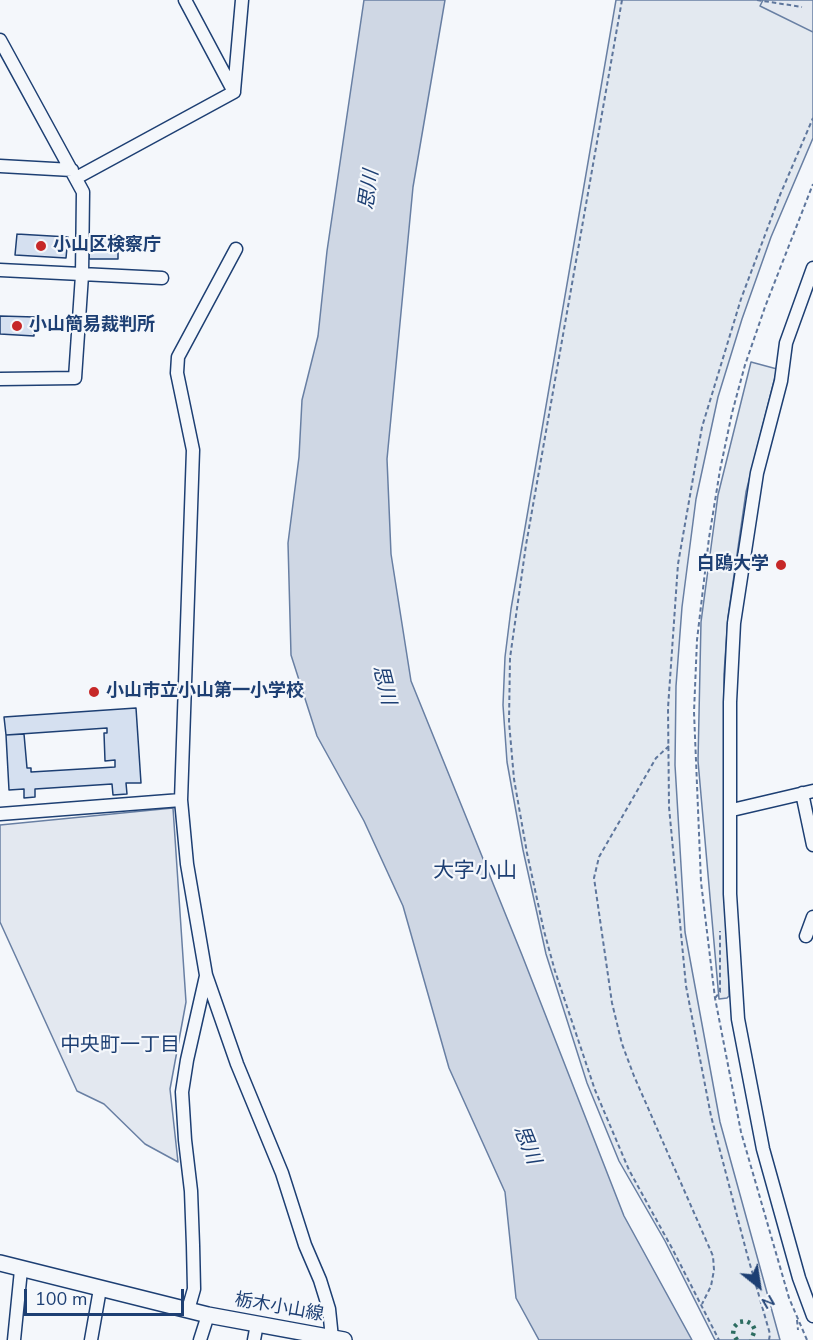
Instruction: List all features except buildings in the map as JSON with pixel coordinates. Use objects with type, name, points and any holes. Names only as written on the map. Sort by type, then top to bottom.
[{"type":"main road","name":"栃木小山線","points":[[0,1263],[208,1315],[256,1331],[295,1340]]},
{"type":"main road","name":"栃木小山線","points":[[256,1331],[340,1339]]},
{"type":"street","points":[[185,0],[234,92]]},
{"type":"street","points":[[234,92],[242,0]]},
{"type":"street","points":[[0,40],[83,192],[82,275],[75,378],[0,379]]},
{"type":"street","points":[[0,166],[74,174],[234,92]]},
{"type":"street","points":[[236,249],[178,357],[177,373],[193,450],[181,800],[187,864],[206,975],[237,1064],[282,1173],[305,1245],[320,1280],[340,1339]]},
{"type":"street","points":[[813,268],[786,343],[781,381],[758,473],[734,623],[731,662],[730,894],[738,1019],[763,1149],[799,1278],[813,1316]]},
{"type":"street","points":[[0,270],[162,278]]},
{"type":"street","points":[[732,810],[808,792],[813,845]]},
{"type":"street","points":[[0,814],[181,800]]},
{"type":"street","points":[[806,936],[813,917]]},
{"type":"street","points":[[188,1310],[194,1288],[193,1245],[191,1191],[182,1092],[206,975]]},
{"type":"street","points":[[14,1340],[21,1270]]},
{"type":"street","points":[[91,1340],[100,1289]]},
{"type":"street","points":[[200,1340],[208,1315]]},
{"type":"path","points":[[622,0],[526,545],[510,658],[509,722],[514,779],[527,853],[544,931],[569,1014],[595,1090],[620,1152],[719,1340]]},
{"type":"path","points":[[757,0],[802,7]]},
{"type":"path","points":[[769,1340],[770,1334],[711,1116],[686,986],[669,807],[668,708],[678,564],[702,427],[741,299],[780,195],[813,118]]},
{"type":"path","points":[[694,751],[697,640],[720,470],[745,365],[813,184]]},
{"type":"path","points":[[669,747],[656,758],[599,857],[594,878],[612,1003],[622,1044],[713,1256],[714,1270],[711,1286],[702,1305]]},
{"type":"path","points":[[715,998],[720,992],[720,925]]},
{"type":"path","points":[[797,1317],[798,1329]]},
{"type":"shaded area","points":[[616,0],[813,0],[813,138],[771,237],[718,397],[696,499],[682,607],[676,686],[675,765],[685,932],[720,1122],[780,1340],[715,1340],[665,1241],[619,1161],[587,1083],[546,954],[523,850],[507,762],[503,705],[505,657],[511,609]]},
{"type":"shaded area","points":[[763,0],[813,0],[813,32],[760,6]]},
{"type":"shaded area","points":[[751,362],[777,369],[746,492],[728,617],[724,674],[724,738],[729,996],[719,999],[698,761],[701,622],[718,495]]},
{"type":"shaded area","points":[[173,808],[186,1002],[170,1089],[178,1162],[145,1144],[104,1104],[77,1091],[0,922],[0,825]]},
{"type":"water","name":"思川","points":[[364,0],[445,0],[413,187],[387,459],[391,554],[411,681],[624,1216],[692,1340],[539,1340],[516,1298],[505,1192],[449,1068],[403,906],[364,821],[317,736],[291,655],[288,543],[299,457],[302,400],[318,336],[327,251]]},
{"type":"hedge","points":[[737,1340],[733,1334],[734,1327],[739,1322],[746,1321],[752,1324],[755,1330],[751,1340]]},
{"type":"place","name":"小山区検察庁","points":[[41,246]]},
{"type":"place","name":"小山簡易裁判所","points":[[17,326]]},
{"type":"place","name":"白鴎大学","points":[[781,565]]},
{"type":"place","name":"小山市立小山第一小学校","points":[[94,692]]},
{"type":"district","name":"大字小山","points":[[475,872]]},
{"type":"district","name":"中央町一丁目","points":[[120,1046]]}]
